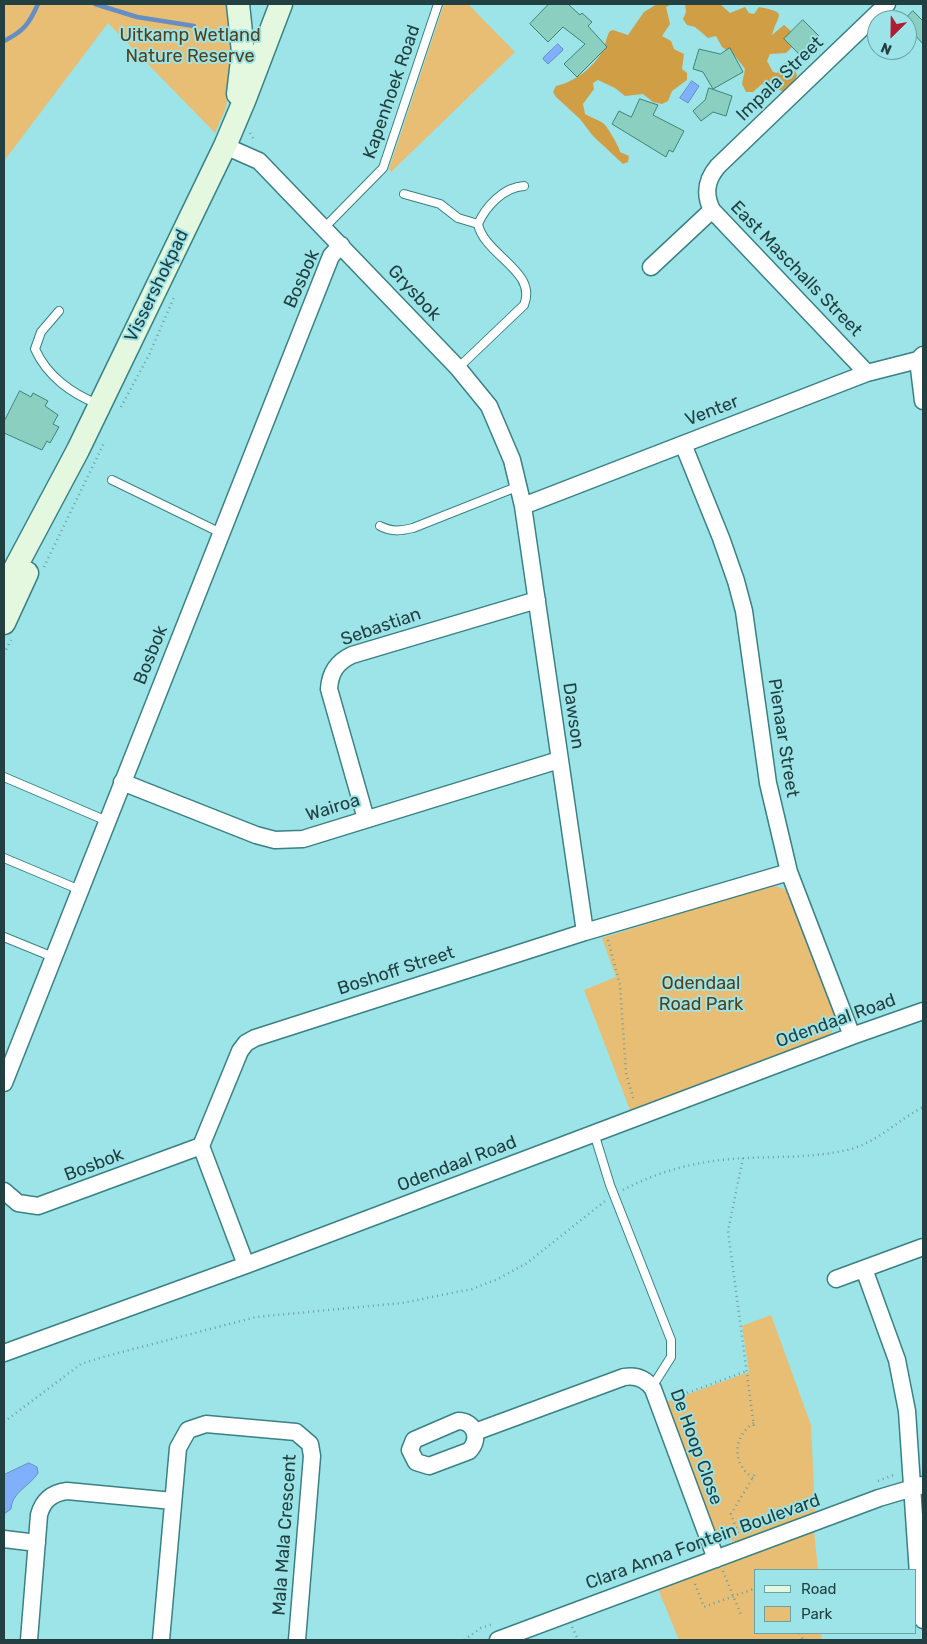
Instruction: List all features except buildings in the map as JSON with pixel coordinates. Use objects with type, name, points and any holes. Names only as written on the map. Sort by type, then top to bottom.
[{"type":"main road","name":"Vissershokpad","points":[[234,122],[243,52],[238,4]]},
{"type":"main road","name":"Vissershokpad","points":[[4,589],[78,450],[109,408],[244,101],[281,4]]},
{"type":"main road","name":"Vissershokpad","points":[[9,628],[78,450]]},
{"type":"street","name":"Impala Street","points":[[707,188],[709,179],[718,166],[887,4]]},
{"type":"street","name":"Grysbok","points":[[224,146],[258,161],[458,368],[489,406],[512,460],[523,506]]},
{"type":"street","name":"East Maschalls Street","points":[[707,188],[706,196],[712,210],[867,373]]},
{"type":"street","points":[[651,267],[712,210]]},
{"type":"street","name":"Bosbok","points":[[4,1083],[331,256],[341,245]]},
{"type":"street","points":[[921,358],[923,401]]},
{"type":"street","name":"Venter","points":[[523,506],[867,373],[921,358]]},
{"type":"street","name":"Pienaar Street","points":[[683,444],[721,538],[736,580],[744,611],[768,783],[789,872],[852,1036]]},
{"type":"street","name":"Dawson","points":[[523,506],[558,760],[585,932]]},
{"type":"street","name":"Sebastian","points":[[366,819],[329,689],[330,676],[338,663],[352,655],[537,600]]},
{"type":"street","name":"Wairoa","points":[[122,782],[256,835],[275,840],[303,839],[558,760]]},
{"type":"street","name":"Boshoff Street","points":[[201,1146],[240,1051],[246,1043],[255,1038],[604,926],[789,872]]},
{"type":"street","name":"Odendaal Road","points":[[4,1353],[246,1265],[852,1036],[923,1011]]},
{"type":"street","points":[[201,1146],[246,1265]]},
{"type":"street","name":"Bosbok","points":[[4,1191],[18,1202],[38,1206],[201,1146]]},
{"type":"street","points":[[836,1278],[923,1247]]},
{"type":"street","points":[[864,1269],[897,1360],[907,1410],[918,1486],[920,1604],[923,1620]]},
{"type":"street","name":"De Hoop Close","points":[[475,1432],[624,1377],[640,1378],[652,1387],[659,1403],[716,1559]]},
{"type":"street","name":"Mala Mala Crescent","points":[[161,1640],[178,1448],[184,1435],[193,1427],[206,1424],[290,1431],[296,1432],[306,1439],[312,1456],[297,1640]]},
{"type":"street","name":"Clara Anna Fontein Boulevard","points":[[498,1640],[918,1486]]},
{"type":"street","points":[[29,1640],[37,1542],[41,1510],[46,1500],[56,1494],[67,1491],[173,1501]]},
{"type":"street","points":[[4,1539],[37,1542]]},
{"type":"lane","name":"Kapenhoek Road","points":[[324,228],[383,168],[438,4]]},
{"type":"lane","points":[[458,368],[524,305],[527,297],[528,289],[523,279],[485,241],[478,224],[481,217],[504,191],[512,187],[524,186]]},
{"type":"lane","points":[[404,194],[440,204],[458,218],[478,224]]},
{"type":"lane","points":[[59,311],[41,332],[35,349],[39,358],[72,393],[109,408]]},
{"type":"lane","points":[[112,480],[221,533]]},
{"type":"lane","points":[[380,526],[398,531],[413,528],[519,486]]},
{"type":"lane","points":[[4,777],[107,821]]},
{"type":"lane","points":[[4,858],[80,890]]},
{"type":"lane","points":[[4,937],[53,957]]},
{"type":"lane","points":[[594,1134],[614,1195],[671,1340],[671,1357],[652,1387]]},
{"type":"path","points":[[109,408],[149,355],[172,305],[176,290]]},
{"type":"path","points":[[44,568],[107,436]]},
{"type":"path","points":[[4,654],[9,628]]},
{"type":"path","points":[[604,926],[620,985],[626,1073],[638,1117]]},
{"type":"path","points":[[4,1422],[81,1364],[256,1317],[402,1304],[486,1285],[527,1263],[573,1225],[614,1195],[643,1180],[678,1168],[743,1158],[799,1157],[852,1148],[879,1136],[923,1107]]},
{"type":"path","points":[[743,1158],[728,1231],[754,1427]]},
{"type":"path","points":[[659,1403],[747,1370]]},
{"type":"path","points":[[753,1478],[742,1468],[737,1454],[739,1439],[747,1427],[754,1423]]},
{"type":"path","points":[[738,1533],[731,1514],[756,1474]]},
{"type":"path","points":[[716,1559],[742,1617]]},
{"type":"path","points":[[689,1569],[704,1607],[754,1589]]},
{"type":"green space","name":"Uitkamp Wetland Nature Reserve","points":[[4,4],[228,4],[234,73],[225,110],[215,133],[108,23],[4,161]]},
{"type":"green space","points":[[444,4],[468,4],[515,52],[391,172],[389,169]]},
{"type":"green space","name":"Odendaal Road Park","points":[[770,885],[785,889],[792,899],[834,1014],[832,1032],[822,1040],[630,1110],[584,990],[616,977],[602,938]]},
{"type":"green space","points":[[771,1315],[811,1425],[815,1512],[735,1542],[714,1533],[666,1402],[749,1372],[742,1326]]},
{"type":"green space","points":[[814,1531],[818,1569],[754,1569],[754,1634],[821,1634],[822,1640],[679,1640],[658,1589]]},
{"type":"shaded area","points":[[657,4],[672,4],[666,7],[670,24],[662,36],[671,41],[674,49],[684,54],[682,69],[687,73],[687,80],[672,91],[668,101],[662,104],[653,102],[643,94],[625,96],[615,88],[598,80],[593,83],[594,89],[583,104],[585,114],[604,124],[620,152],[629,156],[628,162],[623,164],[593,136],[580,119],[553,92],[556,86],[577,77],[595,62],[603,50],[610,31],[613,30],[628,35],[644,12]]},
{"type":"shaded area","points":[[685,4],[720,4],[730,13],[745,7],[749,13],[754,14],[759,7],[778,13],[772,35],[784,25],[791,31],[792,47],[786,53],[770,54],[767,61],[773,72],[777,73],[784,63],[792,64],[797,75],[793,86],[782,91],[762,84],[753,92],[746,92],[742,84],[745,69],[735,56],[722,47],[716,36],[708,38],[695,27],[687,25],[683,19],[686,12]]},
{"type":"water","points":[[558,44],[563,49],[562,51],[548,64],[543,59],[544,57]]},
{"type":"water","points":[[692,81],[699,86],[688,103],[680,98]]},
{"type":"water","points":[[29,1463],[37,1467],[38,1473],[15,1498],[11,1509],[4,1514],[4,1475]]},
{"type":"waterway","points":[[4,41],[25,26],[38,4]]},
{"type":"waterway","points":[[95,4],[137,17],[194,26]]}]
